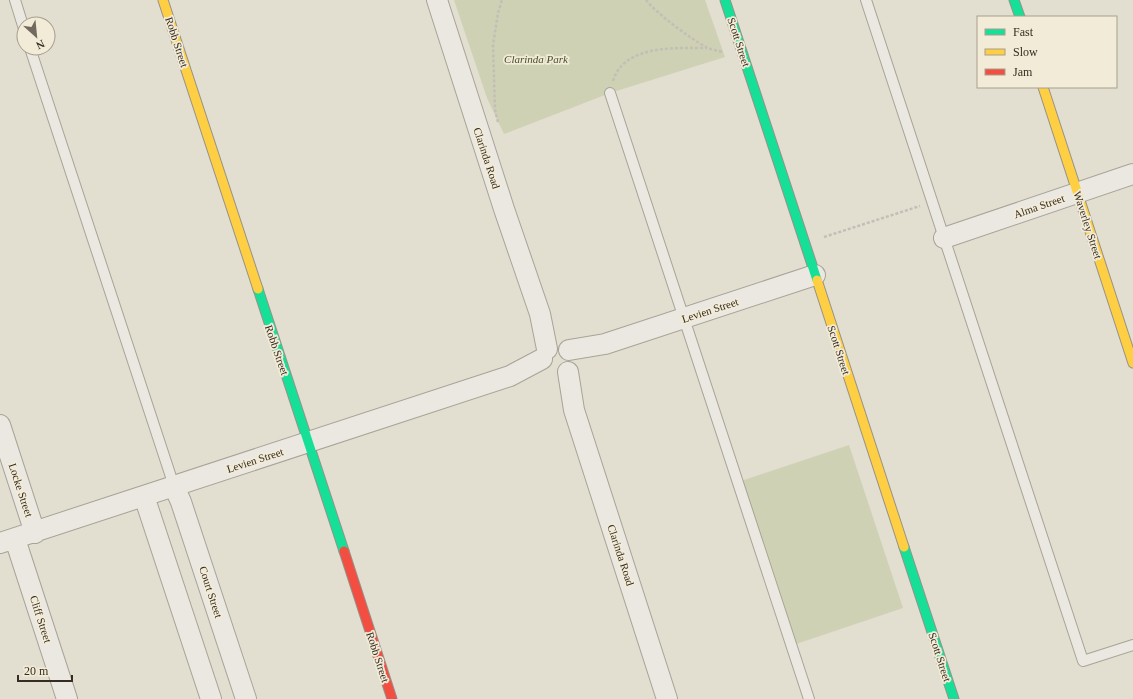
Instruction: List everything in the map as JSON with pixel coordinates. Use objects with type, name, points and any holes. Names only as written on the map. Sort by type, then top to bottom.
[{"type":"street","name":"Robb Street","points":[[163,0],[392,699]]},
{"type":"street","name":"Clarinda Road","points":[[437,0],[504,209],[540,314],[558,360],[668,699]]},
{"type":"street","name":"Scott Street","points":[[725,0],[954,699]]},
{"type":"street","points":[[1014,0],[1020,16]]},
{"type":"street","name":"Waverley Street","points":[[1043,88],[1133,362]]},
{"type":"street","name":"Alma Street","points":[[944,238],[1133,174]]},
{"type":"street","name":"Levien Street","points":[[7,541],[815,275]]},
{"type":"street","name":"Locke Street","points":[[0,425],[35,533]]},
{"type":"street","name":"Court Street","points":[[174,486],[181,502],[246,699]]},
{"type":"street","points":[[144,496],[211,699]]},
{"type":"street","name":"Cliff Street","points":[[7,541],[67,699]]},
{"type":"lane","points":[[15,0],[20,16]]},
{"type":"lane","points":[[866,0],[1083,661],[1133,644]]},
{"type":"lane","points":[[33,56],[174,486]]},
{"type":"lane","points":[[610,92],[810,699]]},
{"type":"path","points":[[498,123],[495,110],[493,45],[498,13],[502,0]]},
{"type":"path","points":[[646,0],[667,20],[707,48]]},
{"type":"path","points":[[610,92],[615,75],[625,62],[640,55],[655,50],[672,48],[707,48],[722,52]]},
{"type":"path","points":[[823,237],[932,201]]},
{"type":"green space","name":"Clarinda Park","points":[[454,0],[705,0],[725,57],[610,93],[504,134],[487,98]]},
{"type":"green space","points":[[849,445],[903,608],[796,644],[741,481]]},
{"type":"traffic: fast","points":[[725,0],[817,280]]},
{"type":"traffic: fast","points":[[1014,0],[1020,16]]},
{"type":"traffic: fast","points":[[258,289],[344,551]]},
{"type":"traffic: fast","points":[[904,547],[954,699]]},
{"type":"traffic: slow","points":[[163,0],[258,289]]},
{"type":"traffic: slow","points":[[1043,88],[1133,363]]},
{"type":"traffic: slow","points":[[817,280],[904,547]]},
{"type":"traffic: jam","points":[[344,551],[392,699]]}]
